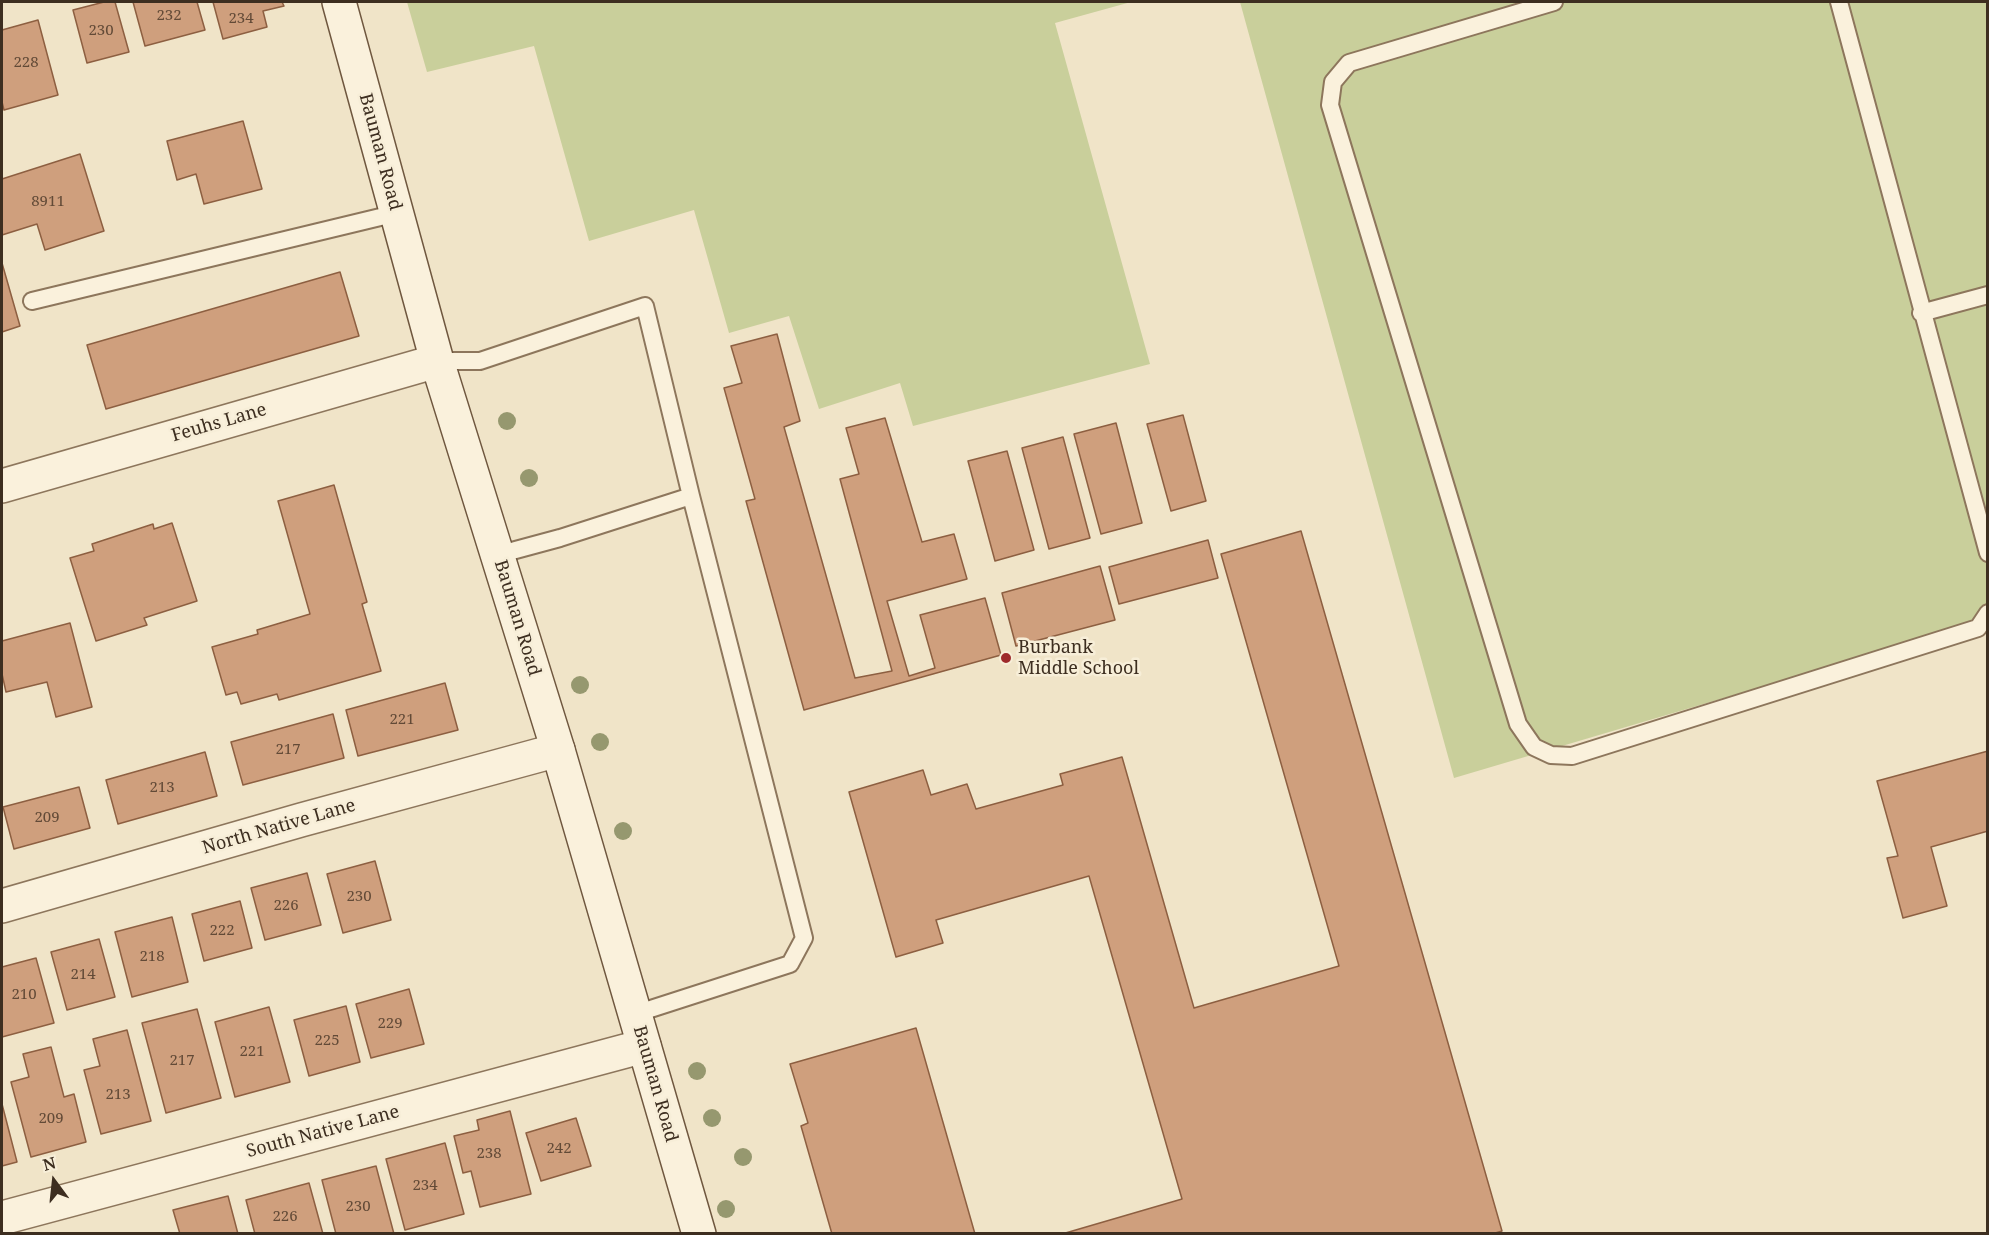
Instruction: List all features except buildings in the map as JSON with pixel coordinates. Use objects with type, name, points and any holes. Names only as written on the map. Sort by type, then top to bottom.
[{"type":"street","name":"Bauman Road","points":[[339,2],[437,361],[558,750],[699,1233]]},
{"type":"street","name":"Feuhs Lane","points":[[2,486],[437,361]]},
{"type":"street","name":"North Native Lane","points":[[2,906],[301,820],[558,750]]},
{"type":"street","name":"South Native Lane","points":[[2,1218],[644,1046]]},
{"type":"lane","points":[[1554,2],[1349,63],[1333,82],[1330,105],[1518,724],[1534,747],[1551,755],[1572,756],[1978,628],[1988,613]]},
{"type":"lane","points":[[1839,2],[1988,553]]},
{"type":"lane","points":[[33,301],[397,213]]},
{"type":"lane","points":[[1922,313],[1988,295]]},
{"type":"lane","points":[[437,361],[480,361],[645,306],[804,938],[790,964],[635,1014]]},
{"type":"lane","points":[[497,555],[560,538],[691,496]]},
{"type":"green space","points":[[407,2],[1131,2],[1055,23],[1150,364],[913,426],[900,383],[819,409],[789,316],[729,333],[694,210],[589,241],[534,46],[427,72]]},
{"type":"green space","points":[[1240,2],[1987,2],[1987,620],[1454,778]]},
{"type":"place","name":"Burbank Middle School","points":[[1006,658]]}]
